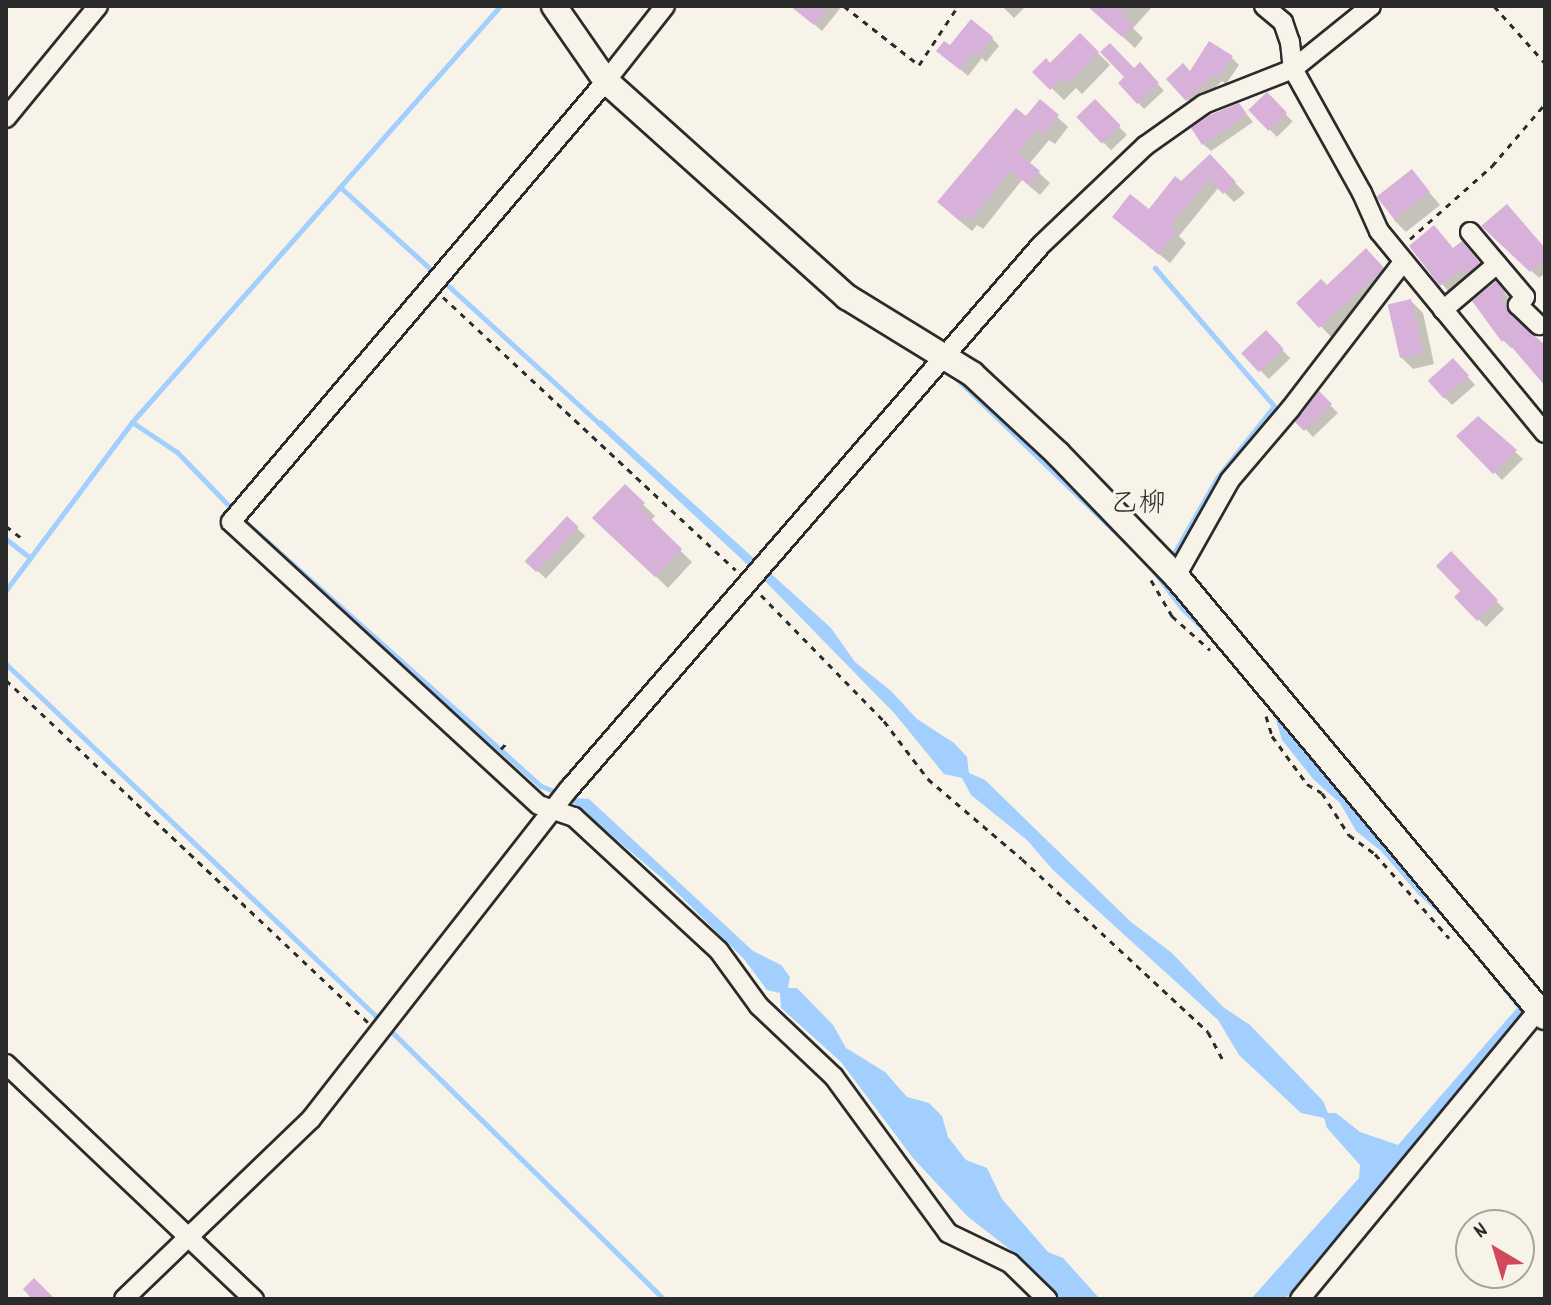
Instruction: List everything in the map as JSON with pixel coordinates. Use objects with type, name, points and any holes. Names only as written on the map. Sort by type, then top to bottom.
[{"type":"street","points":[[6,118],[98,6]]},
{"type":"street","points":[[554,6],[606,81],[847,297],[871,314],[946,355],[972,374],[1058,454],[1176,576],[1542,1013],[1300,1299]]},
{"type":"street","points":[[562,801],[539,805],[231,522],[606,81],[665,6]]},
{"type":"street","points":[[1264,6],[1273,10],[1283,22],[1290,42],[1293,69],[1362,193],[1379,231],[1545,433]]},
{"type":"street","points":[[124,1299],[286,1146],[562,801],[747,581],[1041,245],[1145,146],[1204,104],[1238,87],[1293,69],[1371,6]]},
{"type":"street","points":[[1470,232],[1525,297],[1518,305],[1539,325]]},
{"type":"street","points":[[1176,576],[1230,480],[1291,408],[1399,257]]},
{"type":"street","points":[[1443,310],[1497,264]]},
{"type":"street","points":[[562,801],[574,817],[719,951],[759,1006],[834,1077],[948,1233],[1010,1263],[1047,1299]]},
{"type":"street","points":[[6,1064],[254,1299]]},
{"type":"path","points":[[844,6],[919,65],[958,6]]},
{"type":"path","points":[[1494,6],[1545,63]]},
{"type":"path","points":[[1399,257],[1492,166],[1545,104]]},
{"type":"path","points":[[437,280],[747,581],[884,721],[928,779],[1022,859],[1208,1032],[1223,1060]]},
{"type":"path","points":[[6,526],[24,540]]},
{"type":"path","points":[[1146,572],[1172,616],[1211,651]]},
{"type":"path","points":[[6,680],[379,1032]]},
{"type":"path","points":[[1264,710],[1272,736],[1307,784],[1322,793],[1349,835],[1375,854],[1449,938]]},
{"type":"water","points":[[601,420],[831,628],[855,662],[891,691],[917,719],[954,743],[967,757],[969,773],[985,780],[1131,922],[1172,953],[1223,1007],[1250,1025],[1323,1101],[1328,1113],[1336,1113],[1360,1132],[1398,1145],[1517,1008],[1447,921],[1418,894],[1381,851],[1356,831],[1340,803],[1314,780],[1282,740],[1272,707],[1227,655],[1181,611],[1141,558],[1143,556],[1277,706],[1325,777],[1367,819],[1414,884],[1449,917],[1526,1009],[1285,1299],[1251,1299],[1359,1178],[1360,1165],[1327,1128],[1324,1118],[1301,1113],[1239,1055],[1218,1020],[1053,870],[1027,840],[971,795],[962,778],[944,774],[895,714],[764,580],[597,425]]},
{"type":"water","points":[[574,798],[589,799],[753,951],[781,965],[790,977],[788,988],[797,988],[833,1025],[846,1048],[885,1072],[907,1097],[929,1103],[942,1116],[948,1137],[966,1160],[987,1168],[1002,1199],[1048,1252],[1063,1258],[1100,1299],[1061,1299],[1017,1255],[967,1216],[913,1158],[841,1062],[781,1008],[780,993],[767,990],[744,959],[663,879],[572,802]]},
{"type":"building","points":[[790,6],[829,6],[814,25]]},
{"type":"building","points":[[1087,6],[1130,6],[1122,15],[1133,25],[1122,37]]},
{"type":"building","points":[[971,19],[993,37],[978,56],[973,52],[960,70],[936,51],[944,41],[950,45]]},
{"type":"building","points":[[1080,33],[1099,52],[1068,83],[1062,78],[1050,90],[1032,72],[1046,58],[1050,63]]},
{"type":"building","points":[[1209,41],[1233,56],[1218,78],[1213,75],[1186,101],[1166,79],[1183,63],[1190,71]]},
{"type":"building","points":[[1110,43],[1134,68],[1140,62],[1159,83],[1137,104],[1118,83],[1124,77],[1100,52]]},
{"type":"building","points":[[1267,92],[1287,113],[1268,131],[1248,110]]},
{"type":"building","points":[[1040,99],[1059,115],[1043,135],[1037,130],[1018,153],[1040,171],[1029,185],[1010,171],[971,220],[965,215],[960,221],[937,202],[1016,108],[1026,116]]},
{"type":"building","points":[[1095,99],[1121,126],[1102,144],[1076,117]]},
{"type":"building","points":[[1239,103],[1247,114],[1202,145],[1191,128],[1210,115]]},
{"type":"building","points":[[1210,154],[1236,182],[1223,194],[1209,179],[1170,226],[1177,232],[1159,255],[1112,217],[1130,194],[1149,209],[1175,176],[1181,181]]},
{"type":"building","points":[[1412,169],[1430,192],[1394,220],[1377,197]]},
{"type":"building","points":[[1507,204],[1545,248],[1545,259],[1530,272],[1481,226]]},
{"type":"building","points":[[1434,225],[1453,248],[1462,241],[1480,263],[1466,275],[1461,269],[1440,286],[1409,246]]},
{"type":"building","points":[[1366,248],[1384,268],[1319,328],[1296,303],[1321,279],[1327,285]]},
{"type":"building","points":[[1496,281],[1505,292],[1501,297],[1509,313],[1545,345],[1545,386],[1505,339],[1502,342],[1472,301]]},
{"type":"building","points":[[1411,299],[1423,353],[1400,358],[1388,304]]},
{"type":"building","points":[[1266,330],[1284,349],[1259,372],[1241,353]]},
{"type":"building","points":[[1453,358],[1469,376],[1444,399],[1428,381]]},
{"type":"building","points":[[1319,391],[1332,404],[1304,431],[1295,422]]},
{"type":"building","points":[[1478,416],[1517,450],[1493,474],[1456,436]]},
{"type":"building","points":[[625,484],[645,503],[640,508],[682,549],[655,577],[592,518]]},
{"type":"building","points":[[567,516],[579,527],[536,572],[525,561]]},
{"type":"building","points":[[1451,551],[1498,600],[1477,621],[1454,597],[1460,591],[1436,566]]},
{"type":"building","points":[[34,1278],[55,1299],[32,1299],[23,1289]]},
{"type":"waterway","points":[[6,590],[132,422],[500,6]]},
{"type":"waterway","points":[[340,187],[435,273]]},
{"type":"waterway","points":[[1155,268],[1274,406],[1217,478],[1173,555]]},
{"type":"waterway","points":[[442,280],[603,427]]},
{"type":"waterway","points":[[956,378],[1126,542]]},
{"type":"waterway","points":[[132,422],[177,452],[233,510]]},
{"type":"waterway","points":[[240,517],[541,786],[558,793]]},
{"type":"waterway","points":[[6,539],[30,558]]},
{"type":"waterway","points":[[6,664],[377,1017]]},
{"type":"waterway","points":[[394,1034],[664,1299]]},
{"type":"district","name":"乙柳","points":[[1138,506]]}]
